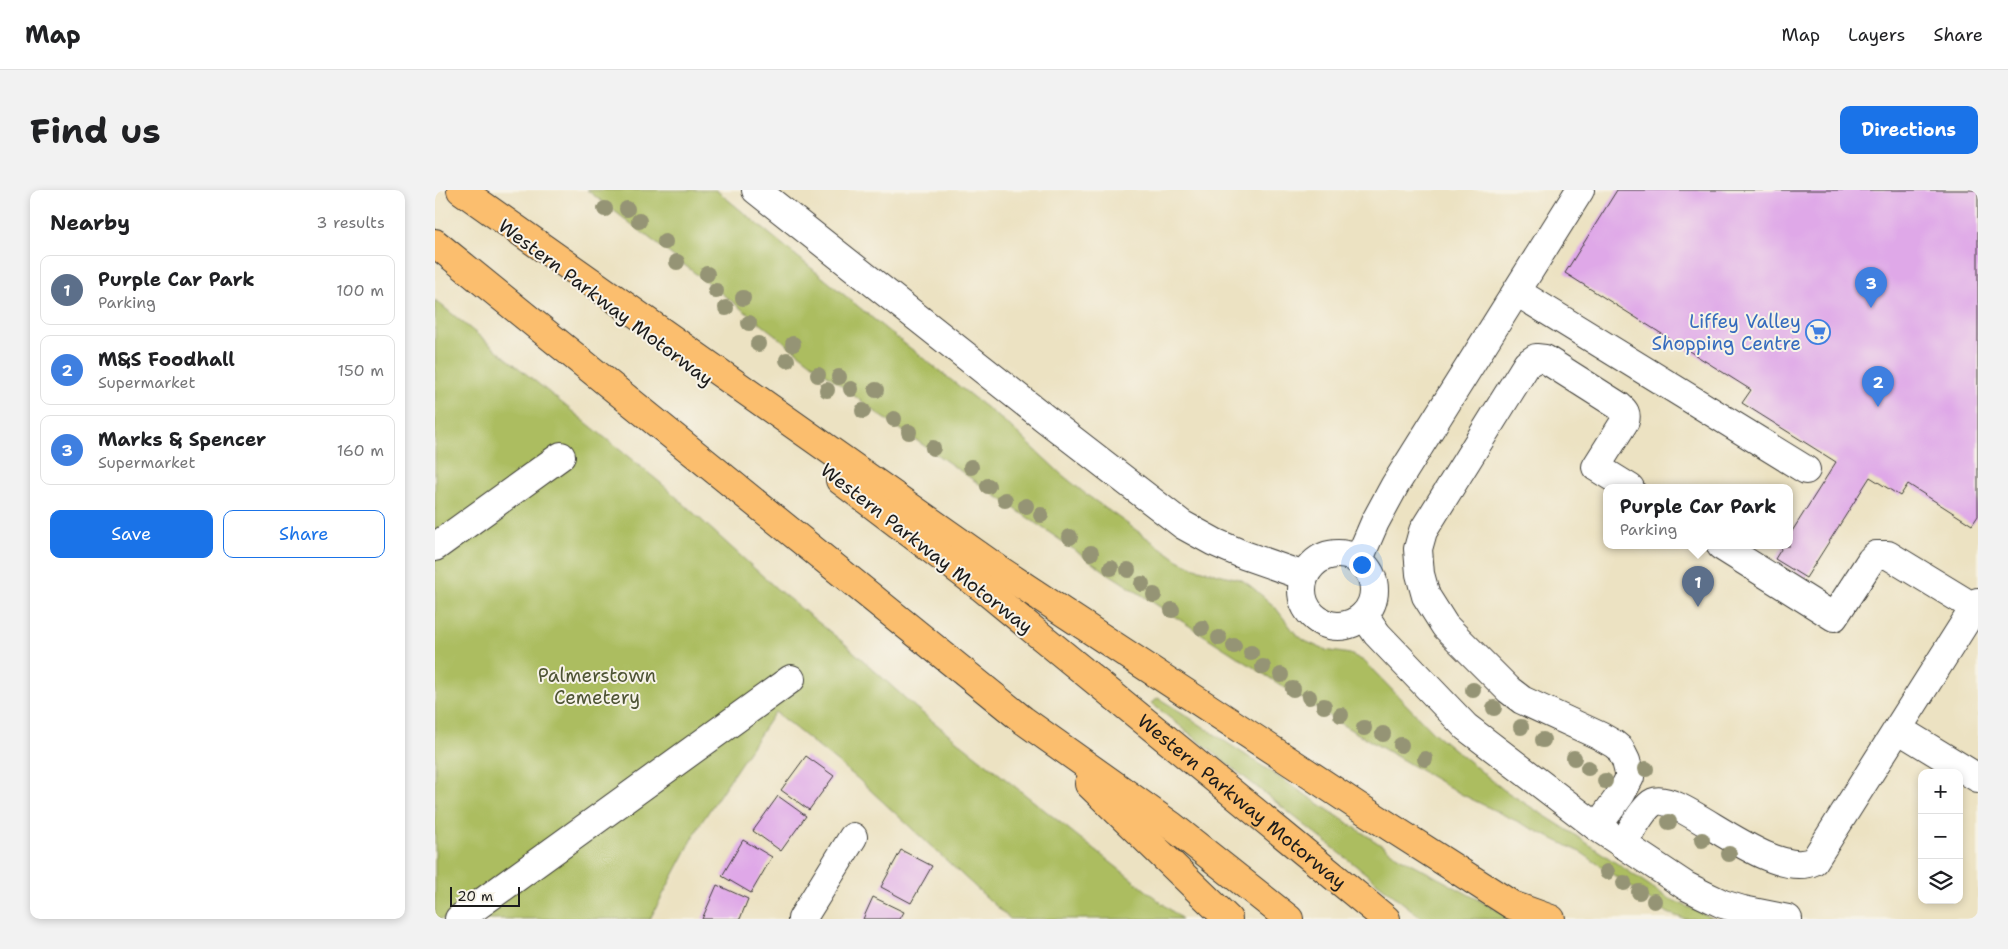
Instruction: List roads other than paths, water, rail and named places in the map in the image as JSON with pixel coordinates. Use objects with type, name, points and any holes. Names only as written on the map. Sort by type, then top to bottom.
[{"type":"highway","name":"Western Parkway Motorway","points":[[460,190],[981,587],[1386,919]]},
{"type":"highway","points":[[460,190],[973,552],[1067,616],[1512,905],[1551,919]]},
{"type":"highway","points":[[435,243],[1023,720],[1172,826],[1289,919]]},
{"type":"highway","points":[[1023,720],[1228,919]]},
{"type":"street","points":[[756,190],[1183,525],[1236,552],[1304,576]]},
{"type":"street","points":[[1359,559],[1375,522],[1395,485],[1580,190]]},
{"type":"street","points":[[1517,292],[1806,470]]},
{"type":"street","points":[[1597,827],[1621,794],[1630,777],[1626,761],[1620,749],[1600,736],[1522,700],[1509,690],[1445,626],[1425,596],[1419,574],[1418,549],[1423,531],[1527,364],[1536,358],[1545,359],[1624,411],[1626,416],[1625,422],[1596,467],[1624,484]]},
{"type":"street","points":[[435,546],[561,456]]},
{"type":"street","points":[[1623,844],[1646,808],[1654,802],[1661,800],[1679,806],[1745,846],[1769,857],[1805,865],[1814,861],[1977,605],[1888,555],[1882,554],[1871,560],[1834,617],[1726,549]]},
{"type":"street","points":[[1344,553],[1359,559],[1371,573],[1374,584],[1371,606],[1354,623],[1342,626],[1330,625],[1318,620],[1309,612],[1303,601],[1301,588],[1304,576],[1320,558],[1331,554],[1344,553]]},
{"type":"street","points":[[1364,615],[1377,634],[1466,727],[1597,827],[1686,886],[1723,904],[1764,915],[1789,919]]},
{"type":"street","points":[[459,919],[791,679]]},
{"type":"street","points":[[1898,729],[1978,778]]},
{"type":"street","points":[[802,919],[853,837]]},
{"type":"place","name":"Marks & Spencer","points":[[1871,308]]},
{"type":"place","name":"Liffey Valley Shopping Centre","points":[[1818,332]]},
{"type":"place","name":"M&S Foodhall","points":[[1878,407]]},
{"type":"place","name":"Purple Car Park","points":[[1698,607]]},
{"type":"park label","name":"Palmerstown Cemetery","points":[[597,686]]}]
